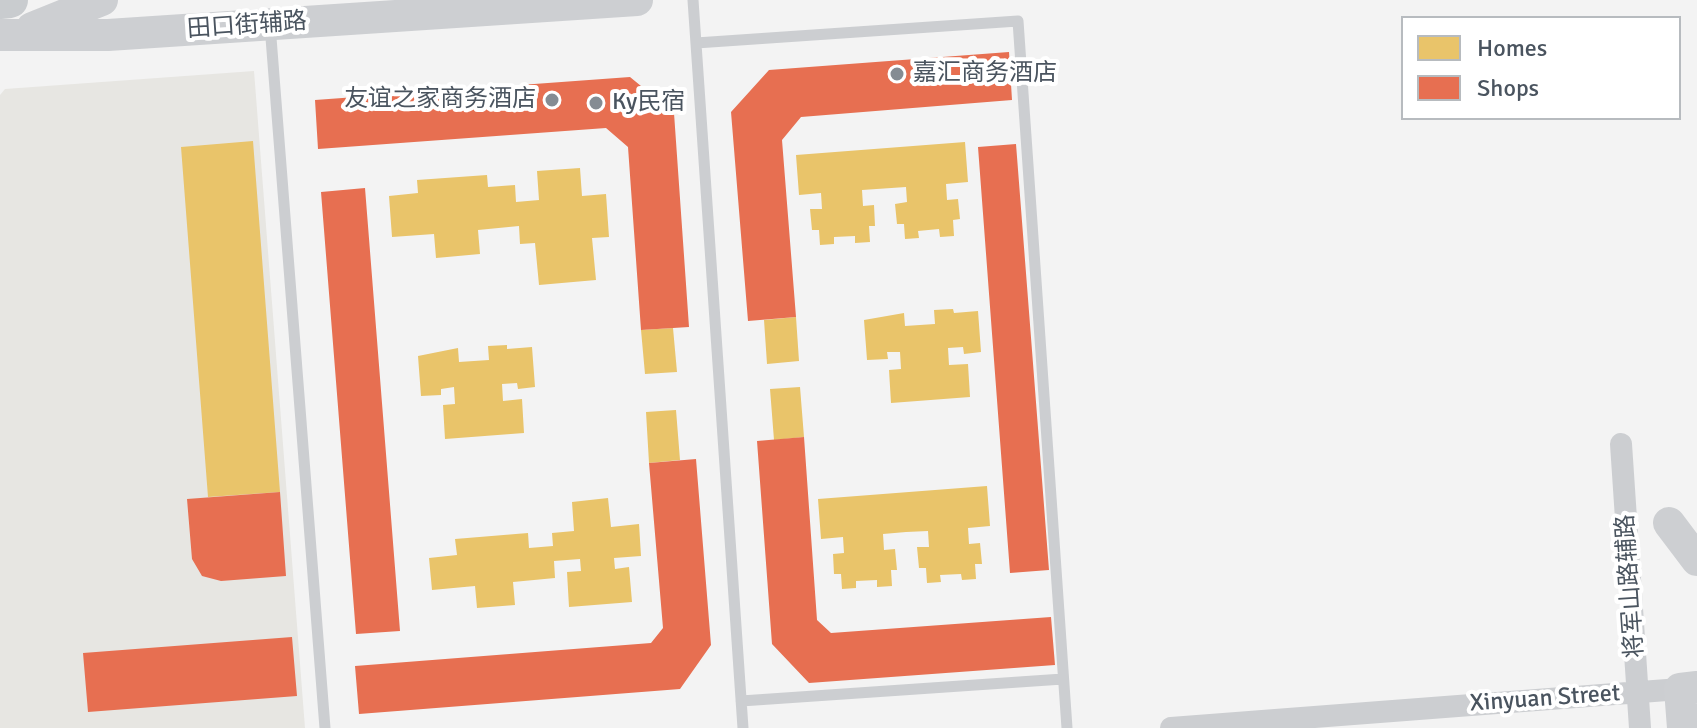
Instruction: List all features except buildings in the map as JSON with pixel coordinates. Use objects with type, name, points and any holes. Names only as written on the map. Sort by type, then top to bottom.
[{"type":"main road","points":[[0,1],[7,30]]},
{"type":"street","points":[[7,30],[102,0]]},
{"type":"street","name":"田口街辅路","points":[[7,30],[108,35],[637,0]]},
{"type":"street","name":"将军山路辅路","points":[[1621,444],[1640,728]]},
{"type":"street","points":[[1669,523],[1697,560]]},
{"type":"street","points":[[1683,728],[1688,688]]},
{"type":"street","name":"Xinyuan Street","points":[[1171,728],[1688,688]]},
{"type":"lane","points":[[693,0],[743,728]]},
{"type":"lane","points":[[696,43],[1018,21],[1067,728]]},
{"type":"lane","points":[[270,24],[325,728]]},
{"type":"lane","points":[[741,701],[1063,679]]},
{"type":"shaded area","points":[[254,71],[305,728],[0,728],[0,95],[5,89]]},
{"type":"place","name":"嘉汇商务酒店","points":[[897,74]]},
{"type":"place","name":"友谊之家商务酒店","points":[[552,100]]},
{"type":"place","name":"Ky民宿","points":[[596,103]]}]
